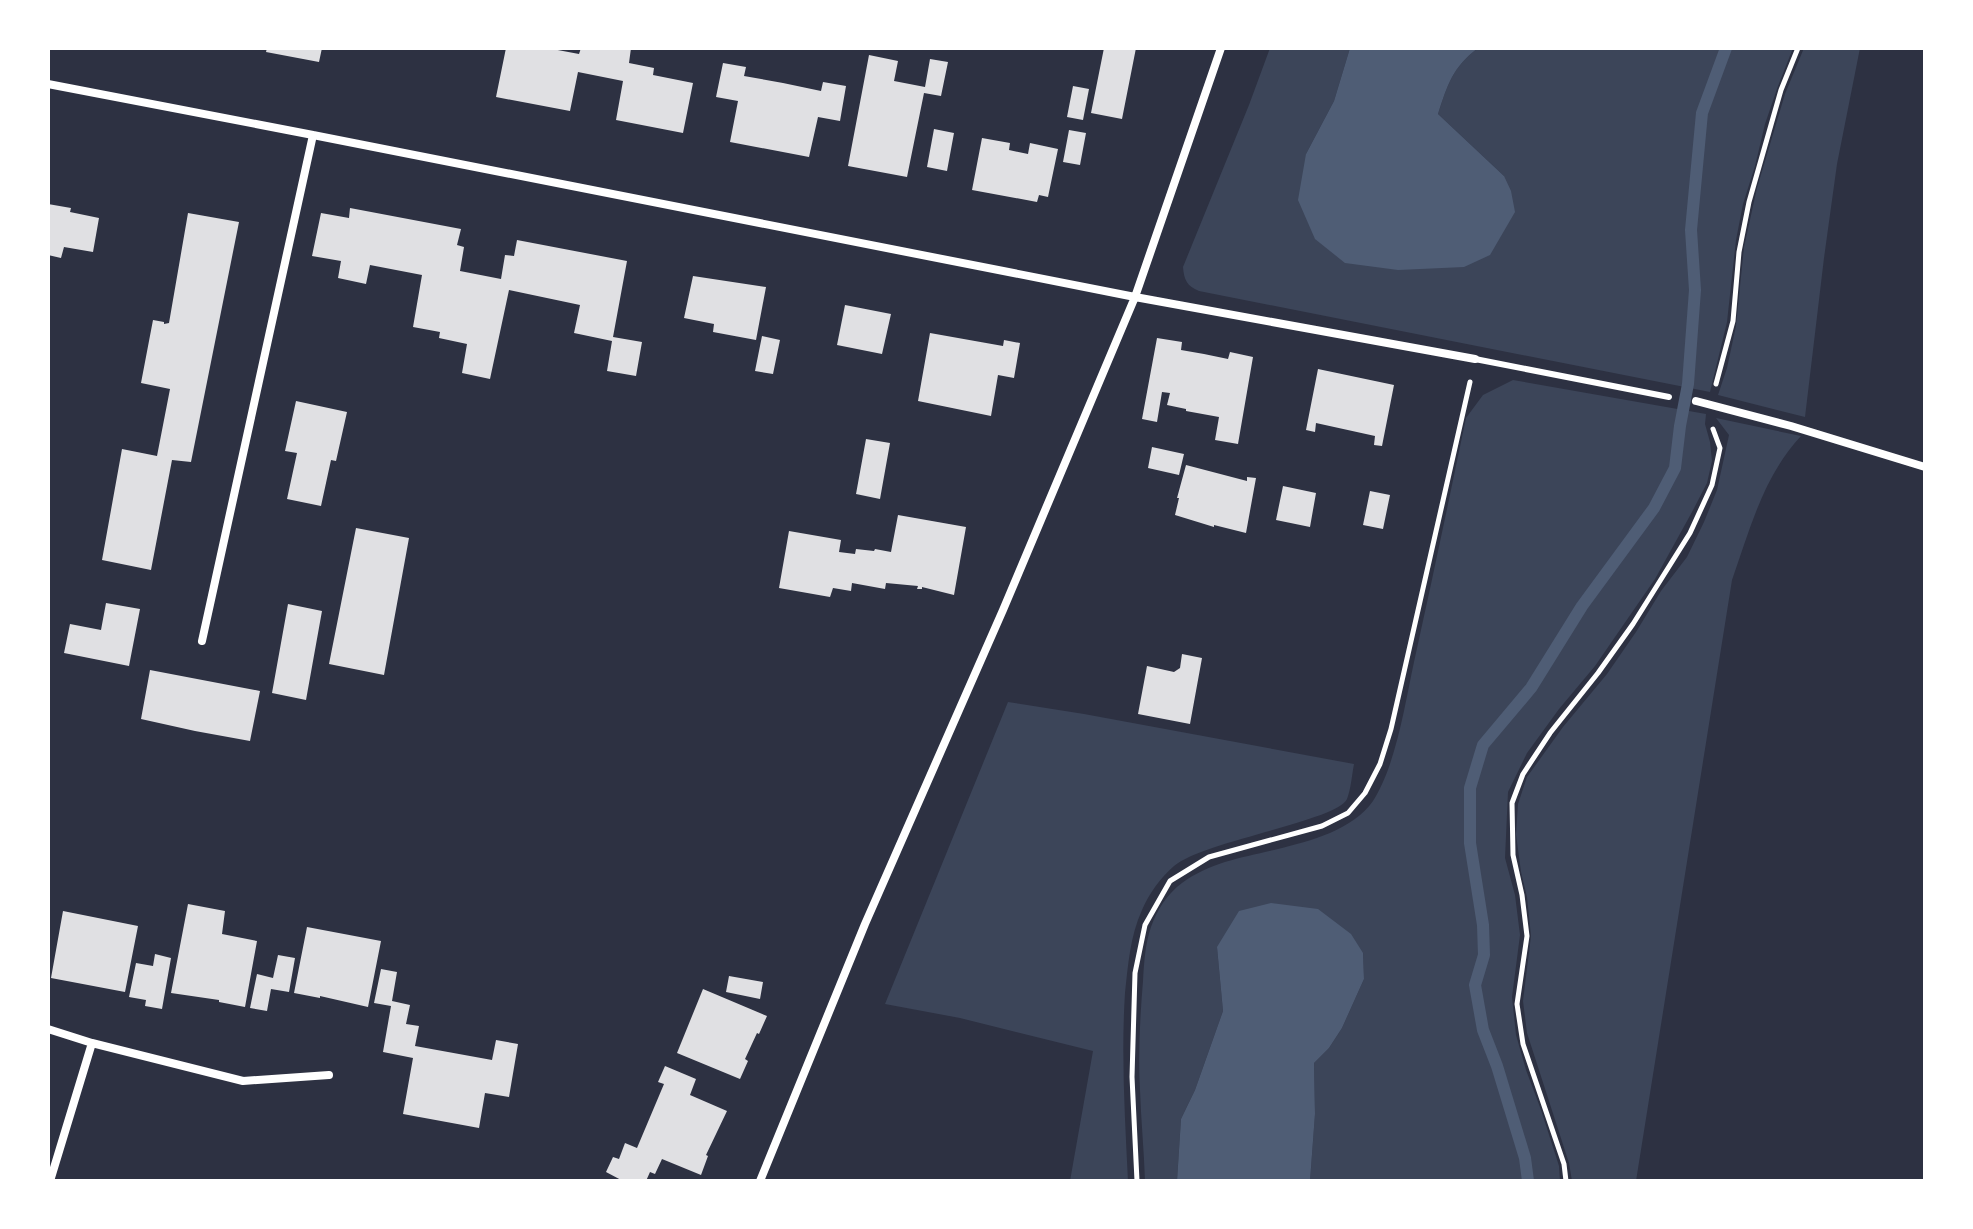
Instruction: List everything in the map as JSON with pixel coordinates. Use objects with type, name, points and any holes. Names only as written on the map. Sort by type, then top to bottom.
[{"type":"street","points":[[760,1181],[865,924],[1003,610],[1135,297],[1221,48]]},
{"type":"street","points":[[48,84],[1135,297],[1475,359]]},
{"type":"street","points":[[202,641],[313,135]]},
{"type":"street","points":[[1696,401],[1925,467]]},
{"type":"street","points":[[48,1029],[243,1081],[329,1075]]},
{"type":"street","points":[[50,1181],[92,1043]]},
{"type":"lane","points":[[1475,359],[1669,397]]},
{"type":"path","points":[[1566,1181],[1564,1164],[1523,1044],[1517,1004],[1527,936],[1513,855],[1512,803],[1523,774],[1550,733],[1633,624],[1690,533],[1712,485],[1720,448],[1710,405],[1733,321],[1739,252],[1749,202],[1781,90],[1798,48]]},
{"type":"path","points":[[1137,1181],[1132,1077],[1135,973],[1145,925],[1170,881],[1209,857],[1322,826],[1348,813],[1365,793],[1380,764],[1391,729],[1475,359]]},
{"type":"shaded area","points":[[1270,48],[1350,48],[1334,101],[1306,154],[1504,176],[1438,114],[1452,77],[1478,48],[1793,48],[1765,124],[1743,204],[1727,322],[1710,392],[1199,291],[1189,285],[1183,267]]},
{"type":"shaded area","points":[[1350,48],[1478,48],[1452,77],[1438,114],[1504,176],[1511,191],[1515,212],[1490,255],[1464,267],[1398,270],[1345,263],[1315,239],[1298,200],[1306,154],[1334,101]]},
{"type":"shaded area","points":[[1804,48],[1860,48],[1837,164],[1805,417],[1718,395],[1736,326],[1744,247],[1757,188],[1785,94]]},
{"type":"shaded area","points":[[1513,380],[1706,414],[1712,461],[1707,483],[1655,579],[1595,666],[1527,753],[1508,792],[1505,858],[1515,895],[1520,935],[1512,997],[1516,1035],[1559,1166],[1560,1181],[1310,1181],[1315,1114],[1314,1063],[1342,1028],[1364,979],[1363,953],[1217,947],[1223,1011],[1195,1090],[1181,1119],[1177,1181],[1145,1181],[1140,1036],[1145,954],[1156,914],[1172,892],[1204,870],[1330,833],[1354,820],[1373,801],[1388,770],[1399,734],[1466,418],[1483,395]]},
{"type":"shaded area","points":[[1716,418],[1801,436],[1767,486],[1732,580],[1636,1181],[1572,1181],[1527,1033],[1523,1001],[1531,936],[1516,834],[1518,804],[1527,777],[1607,674],[1687,557],[1717,490],[1729,435]]},
{"type":"shaded area","points":[[1008,702],[1354,764],[1347,799],[1338,807],[1189,857],[1169,871],[1148,898],[1132,941],[1125,993],[1123,1064],[1128,1181],[1070,1181],[1093,1051],[960,1018],[885,1004]]},
{"type":"shaded area","points":[[1271,903],[1318,909],[1351,934],[1363,953],[1364,979],[1342,1028],[1314,1063],[1315,1114],[1310,1181],[1177,1181],[1181,1119],[1195,1090],[1223,1011],[1217,947],[1239,911]]},
{"type":"building","points":[[267,48],[322,48],[319,62],[266,52]]},
{"type":"building","points":[[506,48],[547,48],[579,54],[581,48],[631,48],[629,63],[654,68],[653,75],[693,83],[683,133],[616,120],[623,81],[578,72],[570,111],[496,97]]},
{"type":"building","points":[[1104,48],[1136,48],[1122,119],[1091,113]]},
{"type":"building","points":[[869,55],[898,61],[894,81],[925,87],[930,59],[948,62],[941,96],[924,93],[907,177],[848,166]]},
{"type":"building","points":[[723,63],[746,67],[744,76],[821,91],[823,82],[846,86],[840,121],[818,117],[809,157],[730,142],[738,101],[716,97]]},
{"type":"building","points":[[1073,86],[1089,89],[1083,120],[1067,117]]},
{"type":"building","points":[[934,129],[954,133],[947,171],[927,167]]},
{"type":"building","points":[[1069,130],[1086,133],[1080,165],[1063,162]]},
{"type":"building","points":[[982,138],[1010,143],[1009,150],[1028,154],[1030,143],[1058,149],[1048,197],[1039,195],[1037,202],[972,190]]},
{"type":"building","points":[[48,204],[99,218],[93,252],[64,247],[61,258],[48,255]]},
{"type":"building","points":[[350,208],[461,229],[457,245],[464,247],[460,271],[501,279],[505,255],[514,256],[517,240],[627,261],[613,337],[642,342],[636,376],[607,371],[612,341],[574,333],[580,305],[509,290],[490,379],[462,373],[467,344],[439,338],[440,332],[413,327],[422,275],[370,265],[366,284],[338,278],[341,261],[312,256],[321,213],[349,218]]},
{"type":"building","points":[[188,213],[239,222],[191,462],[172,460],[151,570],[102,560],[122,449],[157,456],[170,389],[141,383],[153,320],[169,323]]},
{"type":"building","points":[[693,276],[766,287],[756,340],[713,332],[714,324],[684,318]]},
{"type":"building","points":[[845,305],[891,314],[882,354],[837,345]]},
{"type":"building","points":[[930,333],[1003,346],[1004,340],[1020,343],[1014,378],[998,375],[991,416],[918,401]]},
{"type":"building","points":[[762,336],[780,340],[773,374],[755,371]]},
{"type":"building","points":[[1157,338],[1182,342],[1181,350],[1228,359],[1230,352],[1253,357],[1238,444],[1215,440],[1219,417],[1167,405],[1170,393],[1162,392],[1157,422],[1142,419]]},
{"type":"building","points":[[1318,369],[1394,385],[1382,446],[1374,445],[1375,436],[1316,423],[1315,432],[1306,430]]},
{"type":"building","points":[[296,401],[347,412],[336,461],[331,460],[321,506],[287,499],[297,453],[285,451]]},
{"type":"building","points":[[866,439],[890,443],[880,499],[856,494]]},
{"type":"building","points":[[1152,447],[1184,454],[1179,475],[1148,468]]},
{"type":"building","points":[[1186,465],[1247,481],[1247,477],[1256,478],[1246,533],[1175,515]]},
{"type":"building","points":[[1283,486],[1316,493],[1310,527],[1276,520]]},
{"type":"building","points":[[1370,491],[1390,495],[1383,529],[1363,525]]},
{"type":"building","points":[[898,515],[966,527],[954,595],[922,587],[917,589],[918,586],[886,583],[885,589],[852,583],[851,591],[833,588],[830,597],[779,588],[789,531],[841,540],[839,552],[855,554],[856,549],[875,549],[891,552]]},
{"type":"building","points":[[356,528],[409,538],[384,675],[329,664]]},
{"type":"building","points":[[106,603],[140,609],[129,666],[64,653],[70,624],[101,630]]},
{"type":"building","points":[[288,604],[322,611],[306,700],[272,693]]},
{"type":"building","points":[[1182,654],[1202,658],[1190,724],[1138,714],[1147,666],[1174,672],[1180,668]]},
{"type":"building","points":[[150,670],[260,691],[250,741],[141,719]]},
{"type":"building","points":[[188,904],[225,911],[222,934],[257,941],[245,1007],[171,993]]},
{"type":"building","points":[[63,911],[138,926],[125,992],[51,978]]},
{"type":"building","points":[[307,927],[381,941],[368,1007],[294,993]]},
{"type":"building","points":[[155,954],[171,958],[162,1009],[145,1006],[146,1000],[129,997],[136,963],[153,966]]},
{"type":"building","points":[[278,955],[295,958],[289,992],[271,989],[267,1011],[250,1008],[257,974],[273,978]]},
{"type":"building","points":[[381,969],[397,972],[392,1001],[410,1005],[406,1024],[419,1026],[415,1046],[492,1060],[496,1040],[518,1044],[509,1097],[485,1093],[479,1128],[403,1114],[413,1058],[383,1052],[391,1006],[374,1003]]},
{"type":"building","points":[[729,976],[763,982],[760,999],[726,992]]},
{"type":"building","points":[[703,989],[767,1016],[745,1059],[748,1061],[740,1079],[677,1053]]},
{"type":"building","points":[[665,1066],[696,1079],[690,1095],[727,1111],[706,1155],[701,1175],[662,1159],[655,1174],[650,1172],[646,1181],[623,1181],[606,1172],[613,1157],[619,1159],[625,1143],[637,1148],[664,1084],[658,1082]]},
{"type":"waterway","points":[[1528,1181],[1525,1158],[1483,1030],[1475,985],[1484,955],[1483,925],[1470,843],[1470,788],[1483,745],[1531,688],[1582,606],[1654,508],[1675,468],[1688,384],[1695,290],[1691,230],[1702,113],[1726,48]]}]
